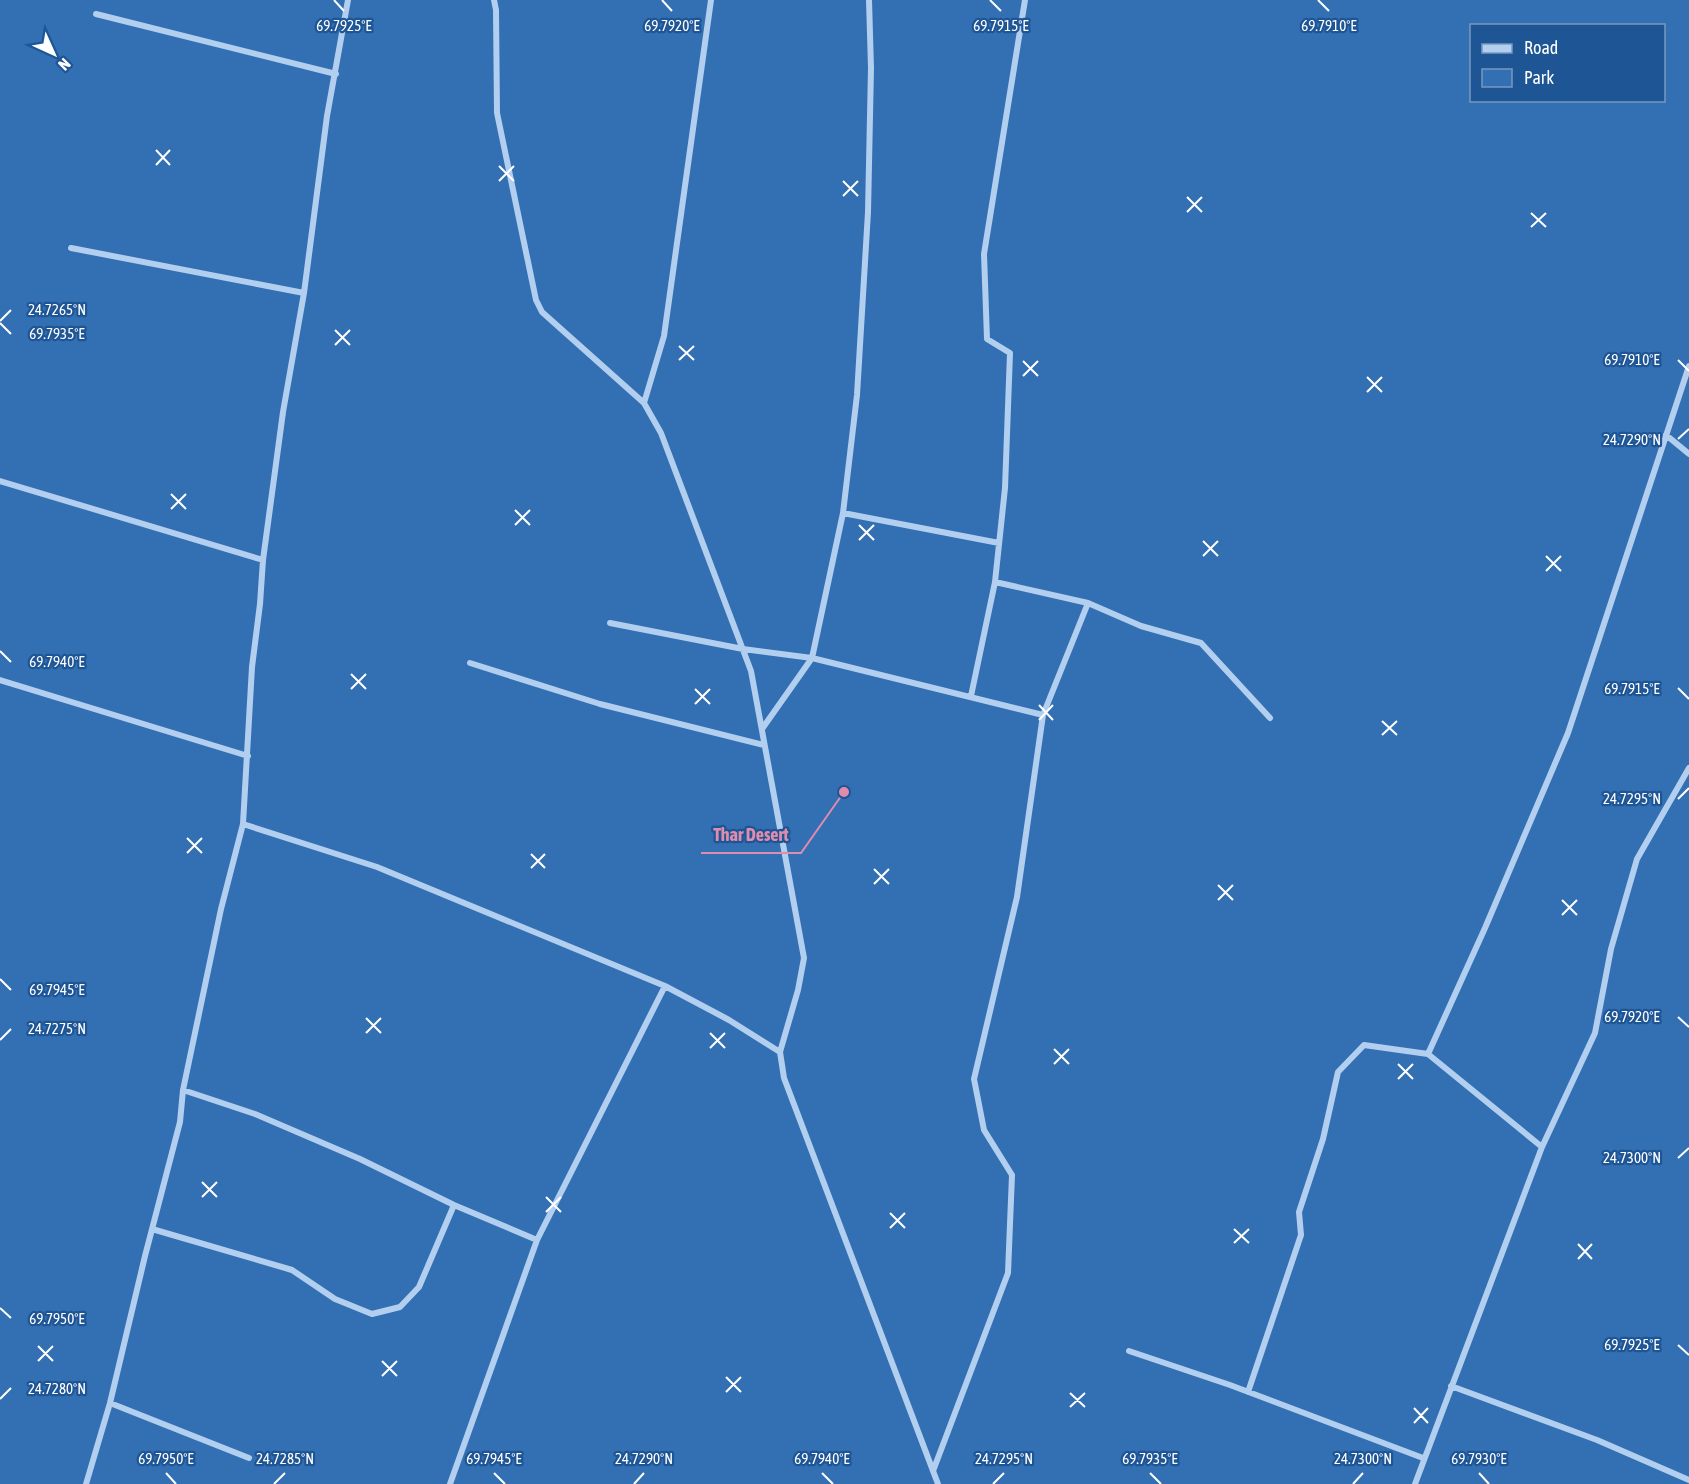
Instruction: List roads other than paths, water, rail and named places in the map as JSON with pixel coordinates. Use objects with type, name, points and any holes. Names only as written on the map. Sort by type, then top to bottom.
[{"type":"street","points":[[86,1484],[110,1403],[180,1122],[183,1090],[221,909],[243,824],[252,666],[263,560],[283,412],[304,294],[327,116],[348,0]]},
{"type":"street","points":[[494,0],[497,112],[536,300],[542,312],[644,403],[661,433],[751,670],[804,958],[798,990],[780,1052],[784,1078],[938,1484]]},
{"type":"street","points":[[644,403],[664,336],[711,0]]},
{"type":"street","points":[[762,729],[812,658],[843,513],[857,395],[867,212],[871,68],[869,0]]},
{"type":"street","points":[[971,696],[996,582],[1005,488],[1010,352],[987,339],[984,254],[1025,0]]},
{"type":"street","points":[[96,14],[336,74]]},
{"type":"street","points":[[71,248],[304,294]]},
{"type":"street","points":[[1428,1054],[1485,928],[1568,733],[1689,366]]},
{"type":"street","points":[[1666,435],[1689,454]]},
{"type":"street","points":[[0,481],[263,560]]},
{"type":"street","points":[[843,513],[999,543]]},
{"type":"street","points":[[996,582],[1088,603],[1141,626],[1201,643],[1270,718]]},
{"type":"street","points":[[933,1471],[1008,1273],[1012,1175],[984,1130],[974,1079],[1017,897],[1043,715],[1088,603]]},
{"type":"street","points":[[610,623],[742,649],[812,658],[1043,715]]},
{"type":"street","points":[[470,663],[600,704],[764,745]]},
{"type":"street","points":[[0,680],[248,756]]},
{"type":"street","points":[[1415,1484],[1542,1147],[1595,1033],[1611,949],[1637,859],[1689,768]]},
{"type":"street","points":[[243,824],[377,867],[665,986],[729,1020],[780,1052]]},
{"type":"street","points":[[450,1484],[537,1240],[665,986]]},
{"type":"street","points":[[1248,1392],[1301,1235],[1299,1212],[1323,1139],[1338,1071],[1364,1045],[1428,1054],[1542,1147]]},
{"type":"street","points":[[183,1090],[255,1114],[360,1159],[454,1205],[537,1240]]},
{"type":"street","points":[[152,1229],[292,1270],[335,1299],[372,1314],[400,1307],[419,1287],[454,1205]]},
{"type":"street","points":[[1130,1351],[1248,1392],[1423,1458]]},
{"type":"street","points":[[1451,1386],[1597,1440],[1689,1480]]},
{"type":"street","points":[[110,1403],[249,1458]]},
{"type":"place","name":"Thar Desert","points":[[844,792]]}]
